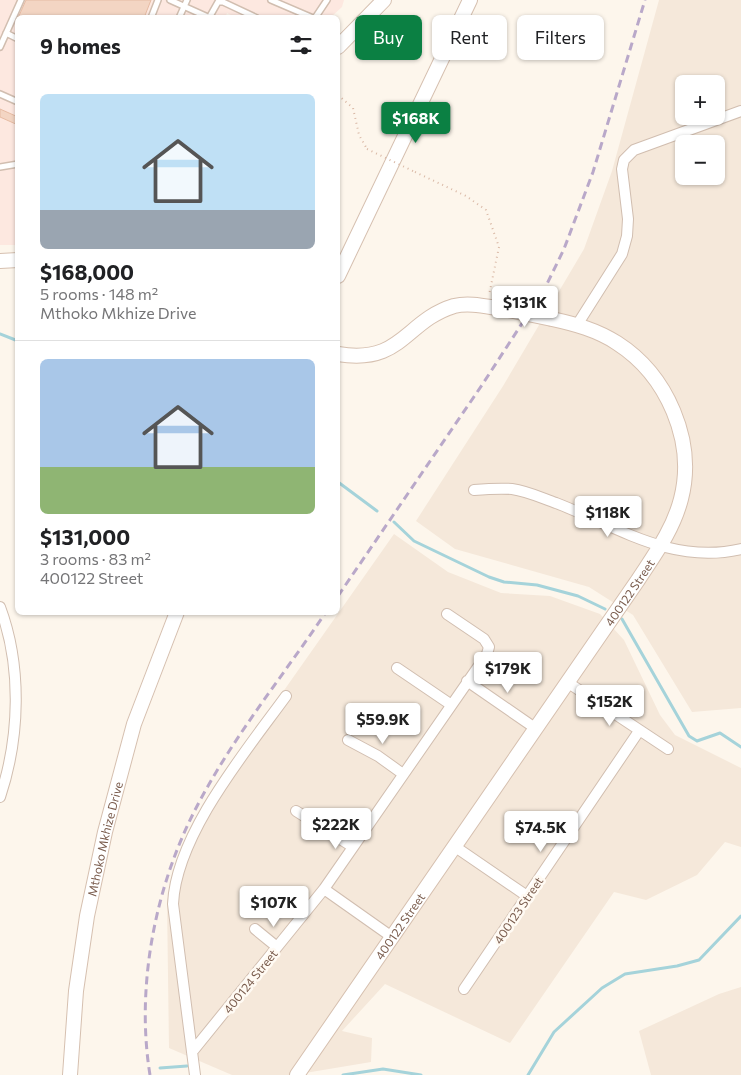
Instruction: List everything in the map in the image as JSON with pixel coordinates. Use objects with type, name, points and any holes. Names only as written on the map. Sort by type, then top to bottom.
[{"type":"street","points":[[340,45],[384,0]]},
{"type":"street","points":[[341,267],[470,0]]},
{"type":"street","points":[[577,325],[622,254],[627,236],[628,220],[622,169],[628,155],[634,150],[741,111]]},
{"type":"street","points":[[0,261],[15,260]]},
{"type":"street","name":"400122 Street","points":[[297,1075],[660,547],[675,518],[684,478],[682,446],[671,404],[650,371],[633,354],[616,342],[577,325],[504,309],[467,304],[446,309],[433,316],[394,347],[378,354],[363,356],[340,354]]},
{"type":"street","points":[[474,490],[514,490],[538,496],[660,547],[698,554],[717,554],[741,549]]},
{"type":"street","points":[[0,607],[9,639],[15,693],[11,755],[0,797]]},
{"type":"street","name":"400124 Street","points":[[192,1052],[324,889],[488,651],[488,644],[484,639],[447,614]]},
{"type":"street","name":"Mthoko Mkhize Drive","points":[[70,1075],[76,991],[87,916],[105,832],[134,724],[176,615]]},
{"type":"street","points":[[397,668],[450,704]]},
{"type":"street","points":[[467,681],[535,728]]},
{"type":"street","points":[[567,682],[668,750]]},
{"type":"street","points":[[195,1075],[187,1027],[173,904],[174,888],[188,850],[210,805],[241,756],[286,696]]},
{"type":"street","name":"400123 Street","points":[[464,989],[639,731]]},
{"type":"street","points":[[348,740],[378,756],[402,774]]},
{"type":"street","points":[[296,811],[353,847]]},
{"type":"street","points":[[454,846],[527,896]]},
{"type":"street","points":[[324,889],[392,937]]},
{"type":"street","points":[[256,929],[277,947]]},
{"type":"lane","points":[[0,47],[21,0]]},
{"type":"lane","points":[[152,15],[158,0]]},
{"type":"lane","points":[[170,0],[204,15]]},
{"type":"lane","points":[[181,15],[187,0]]},
{"type":"lane","points":[[271,0],[307,15]]},
{"type":"lane","points":[[316,15],[327,0]]},
{"type":"lane","points":[[210,15],[215,4],[223,2],[251,15]]},
{"type":"lane","points":[[6,33],[15,38]]},
{"type":"lane","points":[[0,94],[15,101]]},
{"type":"lane","points":[[0,167],[15,164]]},
{"type":"lane","points":[[0,261],[15,265]]},
{"type":"path","points":[[340,97],[353,108],[358,135],[367,149],[466,196],[486,210],[499,247],[499,254],[486,306]]},
{"type":"shaded area","points":[[0,0],[344,0],[342,7],[333,15],[231,15],[227,13],[226,15],[15,15],[15,245],[0,245]]},
{"type":"shaded area","points":[[659,0],[741,0],[741,708],[692,712],[633,615],[589,587],[455,549],[416,521],[503,386],[584,249],[612,171]]},
{"type":"shaded area","points":[[394,534],[448,572],[501,593],[550,596],[600,614],[624,640],[660,715],[675,735],[741,768],[741,847],[725,842],[697,875],[646,900],[614,892],[510,1043],[385,984],[342,1031],[372,1038],[371,1062],[293,1075],[232,1075],[169,1048],[167,901],[183,846],[211,794],[337,615],[340,615],[340,611]]},
{"type":"shaded area","points":[[741,987],[741,1075],[651,1075],[639,1031],[719,994]]},
{"type":"building","points":[[26,0],[151,0],[145,15],[19,15]]},
{"type":"building","points":[[0,109],[15,116],[15,124],[0,117]]},
{"type":"waterway","points":[[0,334],[15,340]]},
{"type":"waterway","points":[[340,483],[377,511]]},
{"type":"waterway","points":[[394,522],[414,541],[489,577],[504,582],[537,585],[578,596],[605,609]]},
{"type":"waterway","points":[[622,619],[689,736],[697,741],[720,733],[741,747]]},
{"type":"waterway","points":[[528,1075],[554,1032],[602,988],[625,974],[677,966],[699,960],[741,916]]},
{"type":"waterway","points":[[160,1068],[187,1066]]},
{"type":"waterway","points":[[343,1075],[383,1069],[421,1075]]},
{"type":"railway","points":[[340,593],[482,385],[545,288],[564,249],[593,172],[645,0]]},
{"type":"railway","points":[[150,1075],[146,1042],[147,976],[158,909],[167,877],[192,816],[206,789],[238,737],[324,615]]}]
